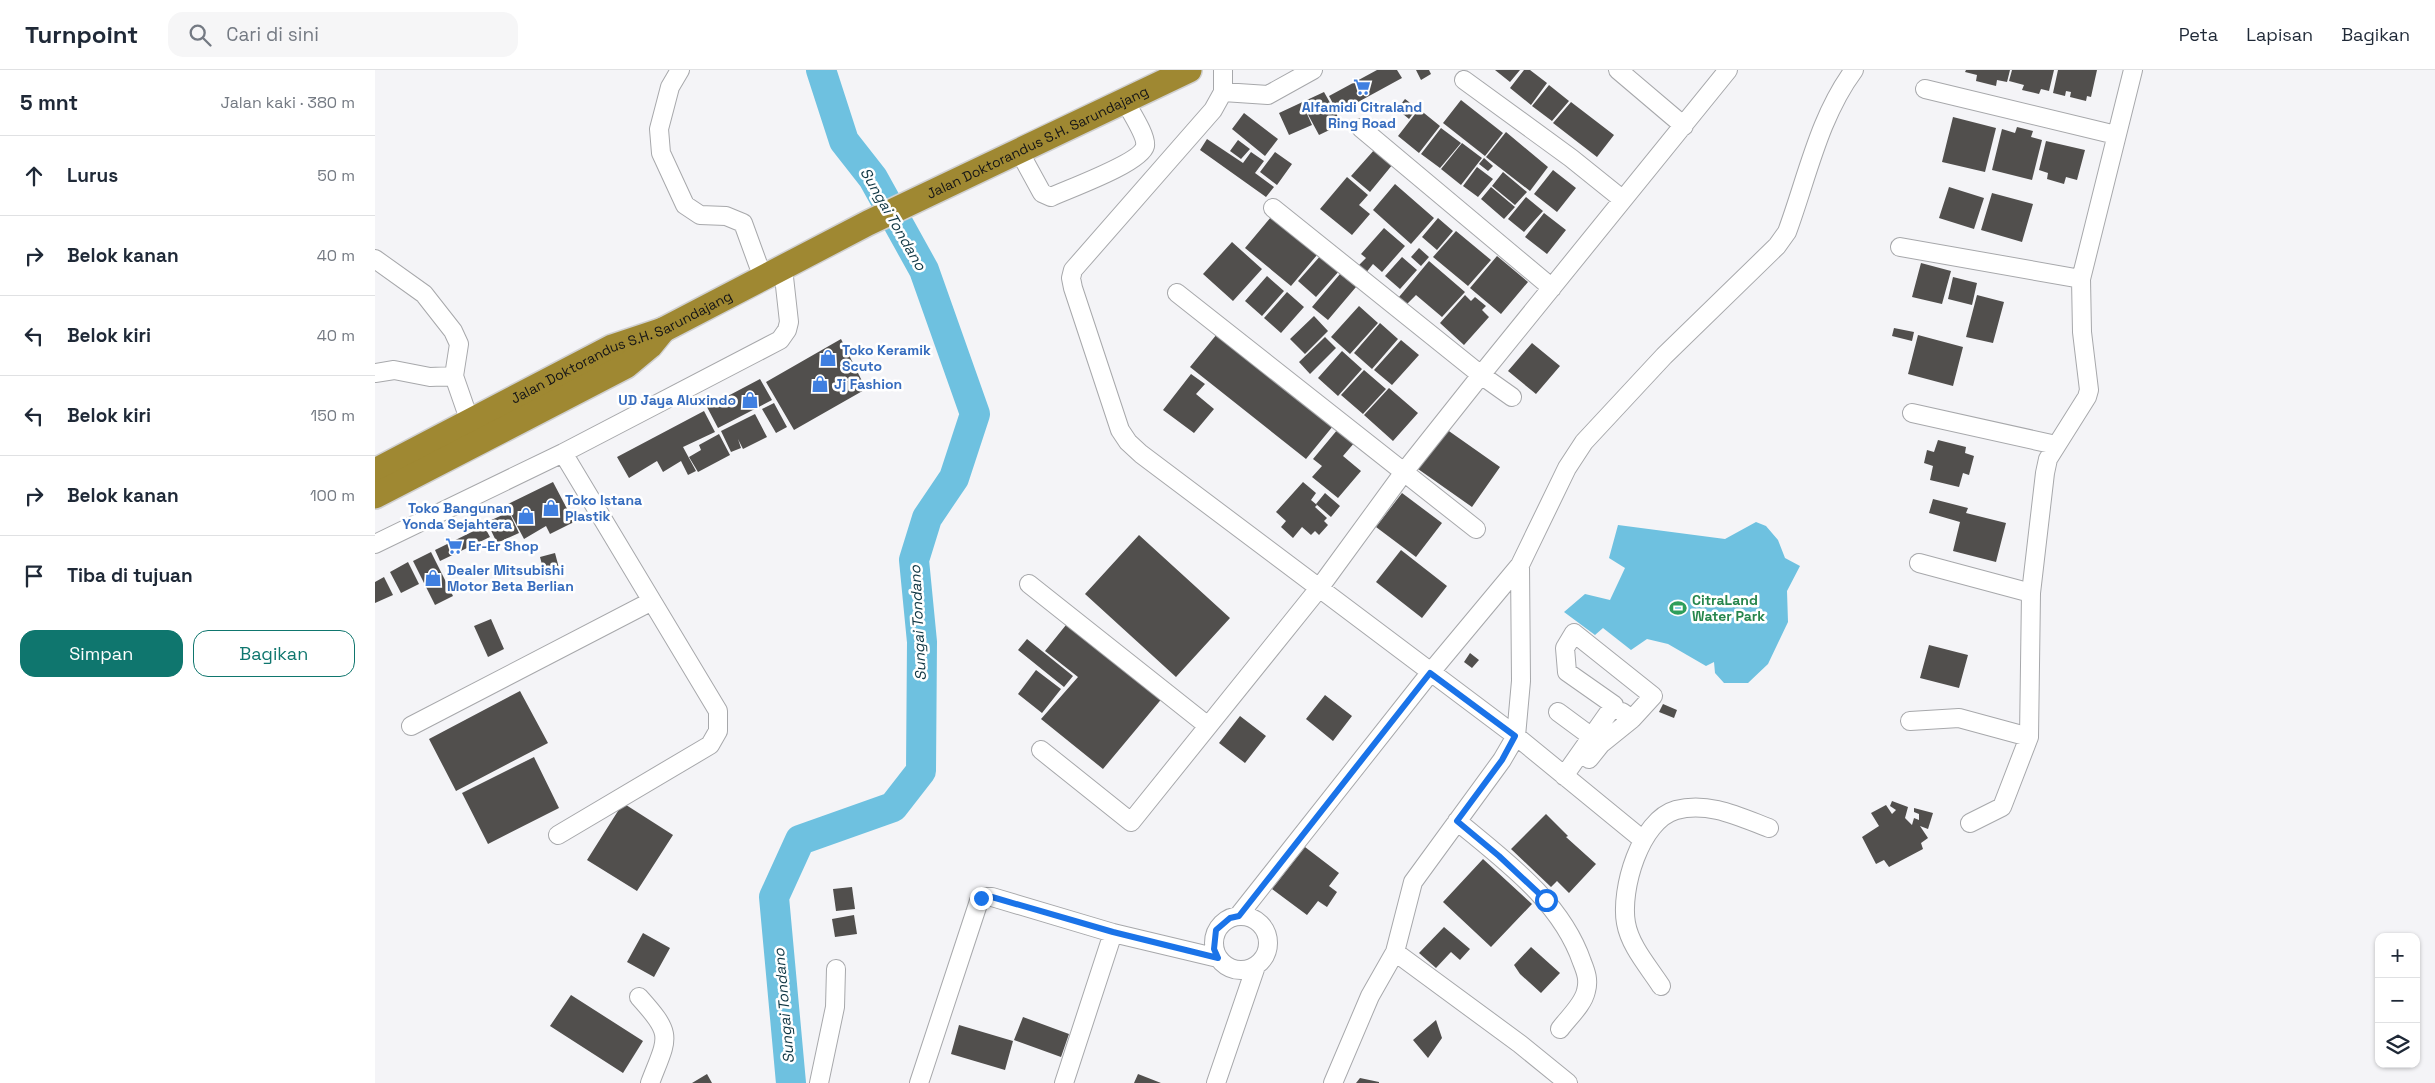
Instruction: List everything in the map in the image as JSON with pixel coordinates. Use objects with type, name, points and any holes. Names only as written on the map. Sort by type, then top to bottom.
[{"type":"highway","name":"Jalan Doktorandus S.H. Sarundajang","points":[[375,471],[612,347],[663,330],[868,223],[1125,101],[1178,72]]},
{"type":"highway","points":[[375,496],[626,366],[650,346],[663,330]]},
{"type":"street","points":[[375,544],[563,453],[780,340],[787,330],[789,322],[773,273],[743,223],[726,216],[700,215],[685,205],[661,154],[659,129],[670,87],[680,70]]},
{"type":"street","points":[[1223,70],[1223,92],[1213,110],[1073,270],[1071,278],[1073,288],[1121,430],[1128,442],[1149,460],[1515,736],[1643,840]]},
{"type":"street","points":[[1223,92],[1268,95],[1313,70]]},
{"type":"street","points":[[1618,70],[1684,126]]},
{"type":"street","points":[[1041,750],[1131,822],[1321,588],[1405,472],[1622,199],[1684,126],[1728,70]]},
{"type":"street","points":[[1239,916],[1430,673],[1520,565],[1567,468],[1584,442],[1663,356],[1777,246],[1787,232],[1824,125],[1837,97],[1854,70]]},
{"type":"street","points":[[1970,823],[2003,807],[2029,737],[2031,593],[2047,459],[2087,397],[2089,390],[2082,332],[2081,279],[2133,70]]},
{"type":"street","points":[[1464,80],[1571,158],[1622,199]]},
{"type":"street","points":[[1925,89],[2116,135]]},
{"type":"street","points":[[1019,150],[1042,193],[1051,197],[1133,161],[1144,149],[1145,139],[1125,101]]},
{"type":"street","points":[[1361,128],[1552,288]]},
{"type":"street","points":[[1273,208],[1481,376],[1512,398]]},
{"type":"street","points":[[1900,247],[2081,279]]},
{"type":"street","points":[[375,259],[424,294],[453,330],[459,344],[454,376],[470,422]]},
{"type":"street","points":[[1177,293],[1476,529]]},
{"type":"street","points":[[375,374],[394,370],[430,377],[454,376]]},
{"type":"street","points":[[1912,413],[2056,445]]},
{"type":"street","points":[[558,835],[710,745],[718,731],[717,711],[563,453]]},
{"type":"street","points":[[1919,563],[2031,593]]},
{"type":"street","points":[[1333,1083],[1370,996],[1395,952],[1413,882],[1502,760],[1515,736],[1521,681],[1520,565]]},
{"type":"street","points":[[1029,584],[1209,726]]},
{"type":"street","points":[[411,726],[652,601]]},
{"type":"street","points":[[1597,740],[1632,719],[1653,696],[1574,633],[1565,648],[1567,672],[1632,719]]},
{"type":"street","points":[[1568,778],[1597,740],[1614,705]]},
{"type":"street","points":[[1558,712],[1597,740]]},
{"type":"street","points":[[1910,721],[1959,718],[2029,737]]},
{"type":"street","points":[[1661,986],[1633,944],[1626,923],[1625,904],[1628,886],[1643,840],[1657,823],[1675,810],[1683,809],[1700,808],[1727,812],[1769,828]]},
{"type":"street","points":[[1457,821],[1499,856],[1553,907],[1573,941],[1587,978],[1587,989],[1585,996],[1560,1029]]},
{"type":"street","points":[[919,1083],[981,898],[992,897],[1113,932],[1218,958]]},
{"type":"street","points":[[1216,1083],[1256,966],[1267,952],[1267,934],[1256,920],[1239,916],[1230,918],[1216,930],[1214,949],[1218,958],[1225,966],[1235,970],[1246,970],[1256,966]]},
{"type":"street","points":[[1064,1083],[1113,932]]},
{"type":"street","points":[[1395,952],[1520,1044],[1568,1083]]},
{"type":"street","points":[[819,1083],[835,1007],[836,969]]},
{"type":"street","points":[[639,997],[659,1019],[665,1036],[663,1050],[651,1083]]},
{"type":"water","name":"CitraLand Water Park","points":[[1756,522],[1766,526],[1778,540],[1785,558],[1800,566],[1787,591],[1788,622],[1768,664],[1748,683],[1724,683],[1715,673],[1714,662],[1706,666],[1668,644],[1647,639],[1631,650],[1603,628],[1595,635],[1564,612],[1585,594],[1610,600],[1625,568],[1609,558],[1618,525],[1725,539]]},
{"type":"building","points":[[1377,70],[1397,70],[1402,78],[1338,113],[1329,96]]},
{"type":"building","points":[[1416,70],[1429,70],[1431,74],[1421,80]]},
{"type":"building","points":[[1495,70],[1520,70],[1510,82]]},
{"type":"building","points":[[1524,70],[1530,70],[1547,83],[1531,105],[1510,88]]},
{"type":"building","points":[[1966,70],[2010,70],[2007,82],[1997,80],[1996,86],[1976,81],[1977,75],[1965,72]]},
{"type":"building","points":[[2012,70],[2054,70],[2049,91],[2041,89],[2039,94],[2022,90],[2024,85],[2009,81]]},
{"type":"building","points":[[2058,70],[2097,70],[2091,97],[2087,96],[2086,101],[2070,97],[2071,92],[2066,91],[2065,96],[2053,93]]},
{"type":"building","points":[[1549,85],[1569,101],[1552,121],[1532,106]]},
{"type":"building","points":[[1324,92],[1342,124],[1319,135],[1304,107],[1312,125],[1289,135],[1279,113]]},
{"type":"building","points":[[1405,99],[1417,108],[1409,119],[1397,109]]},
{"type":"building","points":[[1461,100],[1503,133],[1485,156],[1443,123]]},
{"type":"building","points":[[1571,102],[1614,135],[1597,157],[1553,123]]},
{"type":"building","points":[[1419,109],[1440,126],[1419,153],[1398,136]]},
{"type":"building","points":[[1244,113],[1278,139],[1265,156],[1232,129]]},
{"type":"building","points":[[1953,117],[1996,128],[1985,172],[1942,162]]},
{"type":"building","points":[[2017,127],[2033,131],[2031,137],[2042,140],[2032,180],[1992,170],[2002,129],[2015,133]]},
{"type":"building","points":[[1441,128],[1461,143],[1440,168],[1421,154]]},
{"type":"building","points":[[1506,132],[1548,167],[1530,191],[1486,157]]},
{"type":"building","points":[[1207,139],[1243,163],[1251,152],[1264,161],[1255,173],[1274,187],[1266,197],[1200,150]]},
{"type":"building","points":[[1238,140],[1250,149],[1241,159],[1230,151]]},
{"type":"building","points":[[2046,141],[2085,150],[2077,180],[2066,177],[2064,184],[2047,179],[2048,173],[2039,170]]},
{"type":"building","points":[[1462,143],[1482,158],[1461,185],[1441,169]]},
{"type":"building","points":[[1375,149],[1393,164],[1370,192],[1351,176]]},
{"type":"building","points":[[1275,152],[1292,164],[1277,185],[1260,172]]},
{"type":"building","points":[[1484,158],[1493,166],[1488,171],[1479,164]]},
{"type":"building","points":[[1477,167],[1493,179],[1478,197],[1463,186]]},
{"type":"building","points":[[1553,170],[1576,188],[1557,212],[1534,194]]},
{"type":"building","points":[[1503,172],[1527,192],[1515,205],[1492,186]]},
{"type":"building","points":[[1347,177],[1368,195],[1359,205],[1370,214],[1352,235],[1320,209]]},
{"type":"building","points":[[1395,184],[1434,218],[1411,244],[1373,210]]},
{"type":"building","points":[[1491,187],[1515,207],[1504,219],[1481,199]]},
{"type":"building","points":[[1949,187],[1984,198],[1974,229],[1939,218]]},
{"type":"building","points":[[1992,193],[2033,204],[2022,242],[1981,230]]},
{"type":"building","points":[[1526,197],[1543,211],[1524,232],[1508,219]]},
{"type":"building","points":[[1544,213],[1566,230],[1547,254],[1525,237]]},
{"type":"building","points":[[1271,217],[1317,255],[1291,286],[1245,248]]},
{"type":"building","points":[[1438,218],[1453,231],[1437,250],[1422,237]]},
{"type":"building","points":[[1384,228],[1405,246],[1382,272],[1373,264],[1365,274],[1357,267],[1366,258],[1361,254]]},
{"type":"building","points":[[1456,231],[1491,260],[1468,286],[1433,257]]},
{"type":"building","points":[[1232,242],[1262,269],[1233,301],[1203,274]]},
{"type":"building","points":[[1419,248],[1429,257],[1421,266],[1411,257]]},
{"type":"building","points":[[1322,254],[1340,270],[1316,297],[1298,281]]},
{"type":"building","points":[[1497,256],[1528,282],[1501,314],[1470,288]]},
{"type":"building","points":[[1402,257],[1417,270],[1400,289],[1385,276]]},
{"type":"building","points":[[1429,261],[1465,292],[1442,317],[1416,295],[1407,304],[1399,297]]},
{"type":"building","points":[[1921,263],[1951,271],[1942,304],[1912,297]]},
{"type":"building","points":[[1340,274],[1356,287],[1328,320],[1312,307]]},
{"type":"building","points":[[1267,276],[1284,291],[1262,316],[1245,301]]},
{"type":"building","points":[[1953,277],[1977,283],[1972,305],[1948,299]]},
{"type":"building","points":[[1287,292],[1304,307],[1281,333],[1264,318]]},
{"type":"building","points":[[1465,295],[1471,301],[1475,297],[1486,306],[1482,310],[1489,317],[1464,345],[1440,323]]},
{"type":"building","points":[[1977,295],[2004,302],[1993,343],[1966,337]]},
{"type":"building","points":[[1359,306],[1378,323],[1350,354],[1331,337]]},
{"type":"building","points":[[1314,316],[1328,331],[1305,354],[1290,339]]},
{"type":"building","points":[[1380,323],[1398,339],[1372,369],[1354,353]]},
{"type":"building","points":[[1894,328],[1914,332],[1912,341],[1892,336]]},
{"type":"building","points":[[1217,334],[1333,426],[1306,459],[1190,367]]},
{"type":"building","points":[[1918,335],[1963,347],[1953,386],[1908,374]]},
{"type":"building","points":[[1325,337],[1336,348],[1310,374],[1299,362]]},
{"type":"building","points":[[841,339],[866,389],[794,430],[766,382]]},
{"type":"building","points":[[1401,340],[1419,355],[1392,385],[1374,370]]},
{"type":"building","points":[[1532,343],[1560,366],[1536,394],[1508,371]]},
{"type":"building","points":[[1342,351],[1362,369],[1338,396],[1318,378]]},
{"type":"building","points":[[1364,370],[1386,389],[1363,414],[1341,395]]},
{"type":"building","points":[[1191,374],[1205,384],[1196,394],[1214,409],[1194,433],[1163,410]]},
{"type":"building","points":[[760,379],[772,400],[718,428],[707,407]]},
{"type":"building","points":[[1389,388],[1418,413],[1393,441],[1364,415]]},
{"type":"building","points":[[774,403],[787,427],[776,433],[762,409]]},
{"type":"building","points":[[704,411],[715,432],[683,447],[696,471],[688,475],[681,461],[663,472],[657,461],[629,478],[617,457]]},
{"type":"building","points":[[755,414],[767,437],[743,449],[738,439],[741,448],[731,452],[721,431]]},
{"type":"building","points":[[1338,429],[1355,442],[1343,456],[1361,471],[1338,498],[1312,477],[1322,466],[1313,459]]},
{"type":"building","points":[[1446,429],[1500,467],[1472,507],[1418,469]]},
{"type":"building","points":[[719,434],[730,455],[698,472],[689,457],[701,450],[699,445]]},
{"type":"building","points":[[1938,440],[1966,447],[1965,453],[1974,456],[1969,475],[1963,473],[1959,487],[1930,480],[1933,466],[1924,463],[1927,450],[1934,452]]},
{"type":"building","points":[[553,482],[574,522],[550,534],[546,526],[524,539],[506,505]]},
{"type":"building","points":[[1303,482],[1316,493],[1311,500],[1317,505],[1315,507],[1327,518],[1324,521],[1328,525],[1319,535],[1315,531],[1311,535],[1302,527],[1293,538],[1281,527],[1286,521],[1276,512]]},
{"type":"building","points":[[1325,493],[1340,506],[1331,517],[1316,504]]},
{"type":"building","points":[[1402,493],[1442,523],[1416,557],[1376,527]]},
{"type":"building","points":[[1933,499],[1968,508],[1966,513],[2006,523],[1996,562],[1953,551],[1960,522],[1929,513]]},
{"type":"building","points":[[509,512],[519,533],[497,543],[487,522]]},
{"type":"building","points":[[484,526],[490,537],[440,561],[435,550]]},
{"type":"building","points":[[1139,535],[1230,618],[1176,677],[1085,594]]},
{"type":"building","points":[[1401,550],[1447,586],[1422,618],[1376,582]]},
{"type":"building","name":"Dealer Mitsubishi Motor Beta Berlian","points":[[431,552],[453,596],[435,605],[413,561]]},
{"type":"building","points":[[555,553],[560,572],[545,576],[540,557]]},
{"type":"building","points":[[408,562],[419,584],[401,593],[390,572]]},
{"type":"building","points":[[384,577],[393,595],[375,603],[375,582]]},
{"type":"building","points":[[491,619],[504,649],[488,657],[474,626]]},
{"type":"building","points":[[1070,620],[1164,696],[1103,769],[1041,719],[1078,677],[1045,651]]},
{"type":"building","points":[[1027,639],[1073,676],[1064,687],[1018,650]]},
{"type":"building","points":[[1929,645],[1968,655],[1959,688],[1920,678]]},
{"type":"building","points":[[1470,653],[1479,660],[1472,668],[1464,662]]},
{"type":"building","points":[[1036,670],[1061,689],[1042,713],[1018,694]]},
{"type":"building","points":[[520,691],[548,743],[456,791],[429,739]]},
{"type":"building","points":[[1325,695],[1352,716],[1333,741],[1306,719]]},
{"type":"building","points":[[1663,704],[1677,710],[1674,718],[1659,712]]},
{"type":"building","points":[[1240,716],[1266,736],[1245,763],[1219,743]]},
{"type":"building","points":[[534,757],[559,808],[488,844],[462,793]]},
{"type":"building","points":[[1892,801],[1908,807],[1905,818],[1912,825],[1914,818],[1919,820],[1919,814],[1914,812],[1914,808],[1933,813],[1928,829],[1920,826],[1928,838],[1921,843],[1923,849],[1889,867],[1884,860],[1876,864],[1862,837],[1879,826],[1871,813],[1886,805],[1892,814],[1896,810],[1890,806]]},
{"type":"building","points":[[623,803],[673,835],[637,891],[587,860]]},
{"type":"building","points":[[1546,814],[1568,836],[1566,837],[1596,864],[1569,893],[1557,881],[1551,887],[1511,849]]},
{"type":"building","points":[[1305,847],[1339,873],[1329,886],[1337,892],[1327,907],[1318,901],[1307,915],[1272,889]]},
{"type":"building","points":[[1483,859],[1532,904],[1491,947],[1443,902]]},
{"type":"building","points":[[852,887],[855,909],[836,911],[833,889]]},
{"type":"building","points":[[854,915],[857,934],[835,937],[832,919]]},
{"type":"building","points":[[1444,927],[1470,949],[1460,960],[1451,952],[1436,968],[1419,953]]},
{"type":"building","points":[[643,933],[670,948],[654,977],[627,962]]},
{"type":"building","points":[[1531,947],[1560,973],[1541,993],[1520,974],[1514,965]]},
{"type":"building","points":[[571,995],[643,1041],[623,1073],[550,1026]]},
{"type":"building","points":[[1023,1017],[1069,1034],[1061,1057],[1014,1040]]},
{"type":"building","points":[[1436,1020],[1442,1038],[1428,1058],[1413,1040]]},
{"type":"building","points":[[959,1025],[1013,1041],[1005,1070],[951,1054]]},
{"type":"building","points":[[707,1074],[712,1083],[692,1083]]},
{"type":"building","points":[[1138,1074],[1161,1083],[1134,1083]]},
{"type":"building","points":[[1360,1078],[1379,1082],[1379,1083],[1356,1083]]},
{"type":"waterway","name":"Sungai Tondano","points":[[791,1083],[774,897],[800,840],[893,807],[921,771],[922,642],[914,560],[927,518],[954,478],[975,414],[924,270],[873,178],[844,141],[821,70]]},
{"type":"place","name":"Alfamidi Citraland Ring Road","points":[[1362,87]]},
{"type":"place","name":"Toko Keramik Scuto","points":[[828,358]]},
{"type":"place","name":"Jj Fashion","points":[[820,384]]},
{"type":"place","name":"UD Jaya Aluxindo","points":[[750,400]]},
{"type":"place","name":"Toko Istana Plastik","points":[[551,508]]},
{"type":"place","name":"Toko Bangunan Yonda Sejahtera","points":[[526,516]]},
{"type":"place","name":"Er-Er Shop","points":[[454,546]]},
{"type":"place","name":"Dealer Mitsubishi Motor Beta Berlian","points":[[433,578]]},
{"type":"place","name":"CitraLand Water Park","points":[[1678,608]]},
{"type":"route","points":[[981,898],[992,897],[1113,932],[1218,958],[1213,940],[1216,930],[1221,923],[1239,916],[1430,673],[1515,736],[1502,760],[1457,821],[1499,856],[1546,900]]}]
